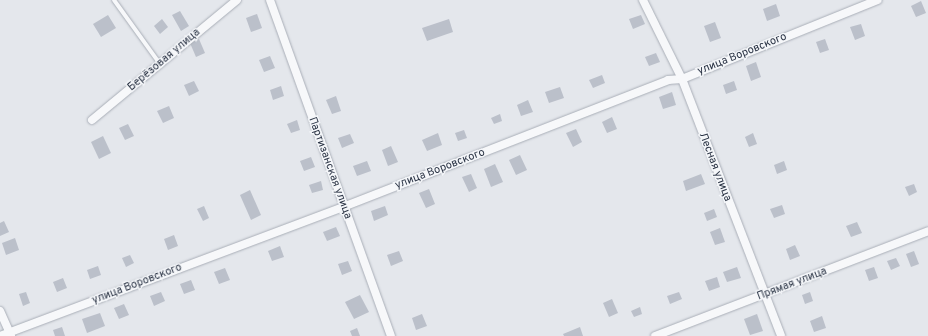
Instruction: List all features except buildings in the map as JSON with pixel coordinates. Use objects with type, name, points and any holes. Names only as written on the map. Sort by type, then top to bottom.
[{"type":"street","name":"Берёзовая улица","points":[[92,120],[237,0]]},
{"type":"street","name":"Партизанская улица","points":[[270,0],[343,207],[391,336]]},
{"type":"street","name":"Лесная улица","points":[[643,0],[682,79],[763,295],[781,336]]},
{"type":"street","name":"улица Воровского","points":[[0,336],[10,334],[343,207],[668,80],[682,79],[878,0]]},
{"type":"street","name":"Прямая улица","points":[[655,336],[928,231]]},
{"type":"street","points":[[0,311],[10,334]]},
{"type":"lane","points":[[114,0],[160,64]]}]
